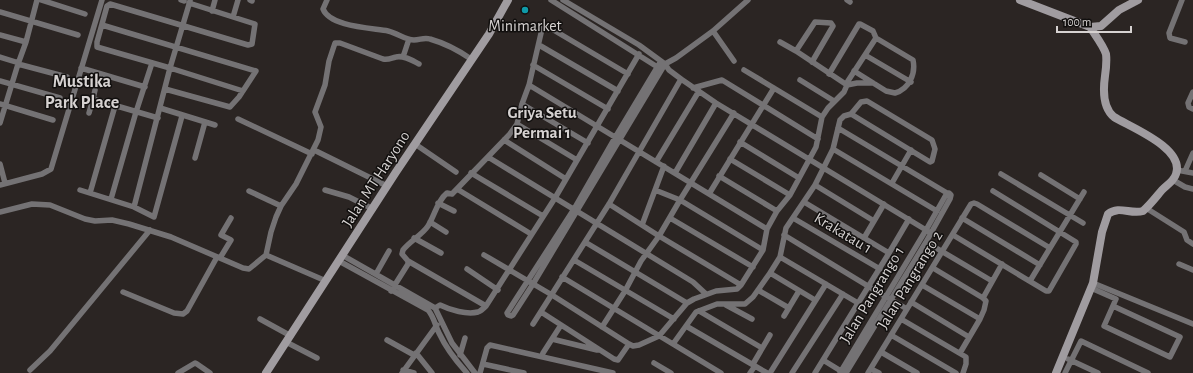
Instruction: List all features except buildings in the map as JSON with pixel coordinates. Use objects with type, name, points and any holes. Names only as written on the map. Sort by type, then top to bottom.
[{"type":"street","points":[[0,123],[3,104],[12,85],[26,42],[37,0]]},
{"type":"street","points":[[41,0],[53,2],[86,14]]},
{"type":"street","points":[[0,164],[2,184],[42,174],[51,169],[102,0]]},
{"type":"street","points":[[212,11],[215,0]]},
{"type":"street","points":[[233,17],[238,0]]},
{"type":"street","points":[[326,0],[323,9],[324,13],[331,18],[355,27],[388,31],[409,39],[414,40],[425,38],[432,40],[456,49],[471,59]]},
{"type":"street","name":"Jalan MT Haryono","points":[[266,373],[387,186],[489,34],[508,0]]},
{"type":"street","points":[[551,0],[639,54],[661,65],[716,103],[929,231]]},
{"type":"street","points":[[563,0],[639,45],[661,65]]},
{"type":"street","points":[[531,283],[507,313],[508,315],[511,316],[513,314],[661,65],[676,58],[713,31],[748,0]]},
{"type":"street","points":[[1020,0],[1090,27],[1101,26],[1124,7],[1138,0]]},
{"type":"street","points":[[1182,0],[1169,33],[1170,38],[1185,42]]},
{"type":"street","points":[[134,207],[170,68],[182,26],[186,1],[212,11],[256,24],[252,44],[248,45],[182,26],[110,4],[107,6],[97,44],[98,47],[170,68],[243,91]]},
{"type":"street","points":[[0,12],[32,20],[78,35]]},
{"type":"street","points":[[796,51],[815,22],[831,23],[833,26],[812,62]]},
{"type":"street","points":[[829,74],[859,24],[873,31],[876,38],[913,60],[914,66],[911,82],[902,90],[895,93],[886,91],[854,71]]},
{"type":"street","points":[[102,25],[256,70],[256,73],[230,107],[165,89]]},
{"type":"street","points":[[486,306],[408,260],[402,254],[403,250],[426,228],[438,203],[445,194],[452,194],[504,140],[517,124],[522,104],[529,86],[542,29],[545,25],[628,74]]},
{"type":"street","points":[[1090,27],[1106,55],[1104,78],[1105,101],[1110,114],[1166,147],[1181,171]]},
{"type":"street","points":[[713,31],[734,61]]},
{"type":"street","points":[[0,35],[26,42]]},
{"type":"street","points":[[484,255],[552,295],[633,346],[639,346],[661,336],[687,304],[694,299],[716,291],[737,288],[741,285],[763,250],[767,229],[777,211],[790,195],[811,160],[816,147],[822,117],[834,101],[844,92],[846,85],[854,71],[876,38]]},
{"type":"street","points":[[403,57],[409,39]]},
{"type":"street","points":[[780,42],[846,85],[857,83],[874,83]]},
{"type":"street","points":[[0,216],[2,211],[32,204],[50,205],[85,219],[95,221],[112,220],[150,230],[171,237],[247,269],[266,255],[270,232],[281,206],[296,184],[320,136],[321,127],[315,112],[325,85],[329,61],[335,43],[340,43],[383,59],[390,59],[398,56],[420,64]]},
{"type":"street","points":[[539,45],[618,92]]},
{"type":"street","points":[[435,308],[440,305],[452,310],[474,312],[479,311],[486,306],[498,290],[542,216],[555,198],[639,54]]},
{"type":"street","points":[[865,55],[911,82]]},
{"type":"street","points":[[0,58],[67,77]]},
{"type":"street","points":[[111,200],[136,112],[152,63]]},
{"type":"street","points":[[533,65],[608,109]]},
{"type":"street","points":[[81,68],[145,87]]},
{"type":"street","points":[[744,70],[822,117]]},
{"type":"street","points":[[533,324],[609,204],[681,79]]},
{"type":"street","points":[[693,88],[722,80],[818,139]]},
{"type":"street","points":[[800,80],[834,101]]},
{"type":"street","points":[[0,81],[60,98]]},
{"type":"street","points":[[529,86],[692,182],[767,229]]},
{"type":"street","points":[[709,194],[774,88]]},
{"type":"street","points":[[89,113],[95,90]]},
{"type":"street","points":[[656,162],[699,91]]},
{"type":"street","points":[[1193,92],[1188,104],[1189,107],[1193,108]]},
{"type":"street","points":[[93,99],[158,118]]},
{"type":"street","points":[[670,343],[699,310],[717,304],[745,304],[753,297],[780,257],[786,228],[815,185],[822,167],[833,149],[841,118],[851,114],[861,102],[865,100],[932,140],[935,149],[934,157],[931,162],[851,114]]},
{"type":"street","points":[[675,173],[716,103]]},
{"type":"street","points":[[3,104],[53,120]]},
{"type":"street","points":[[522,104],[588,143]]},
{"type":"street","points":[[90,192],[115,106]]},
{"type":"street","points":[[160,108],[215,125]]},
{"type":"street","points":[[602,327],[734,113]]},
{"type":"street","points":[[80,190],[134,207],[154,217],[182,116]]},
{"type":"street","points":[[238,119],[387,186]]},
{"type":"street","points":[[194,158],[206,122]]},
{"type":"street","points":[[517,124],[577,160]]},
{"type":"street","points":[[838,128],[902,167],[949,193],[950,199],[929,231]]},
{"type":"street","points":[[504,140],[566,179]]},
{"type":"street","points":[[740,142],[800,178]]},
{"type":"street","points":[[415,144],[456,172]]},
{"type":"street","points":[[833,149],[937,211]]},
{"type":"street","points":[[892,183],[911,150]]},
{"type":"street","points":[[1056,373],[1092,285],[1102,232],[1108,214],[1117,210],[1138,212],[1146,208],[1181,171],[1193,153]]},
{"type":"street","points":[[488,157],[693,282],[706,294]]},
{"type":"street","points":[[730,159],[790,195]]},
{"type":"street","points":[[642,225],[664,166]]},
{"type":"street","points":[[1181,171],[1193,173]]},
{"type":"street","points":[[471,173],[542,216]]},
{"type":"street","points":[[1002,174],[1083,223]]},
{"type":"street","points":[[719,176],[777,211]]},
{"type":"street","points":[[1041,176],[1080,199]]},
{"type":"street","points":[[1173,180],[1185,187],[1193,189]]},
{"type":"street","points":[[815,185],[874,221]]},
{"type":"street","points":[[456,189],[531,234]]},
{"type":"street","points":[[325,190],[349,197],[373,209]]},
{"type":"street","points":[[655,190],[680,200],[763,250]]},
{"type":"street","points":[[250,191],[281,206]]},
{"type":"street","points":[[953,235],[1046,291],[1049,291],[1076,243],[1075,241],[993,192]]},
{"type":"street","points":[[1030,281],[1084,192]]},
{"type":"street","points":[[929,231],[937,211],[947,193]]},
{"type":"street","points":[[804,202],[889,253]]},
{"type":"street","points":[[438,203],[454,211]]},
{"type":"street","name":"Jalan Pangrango 2","points":[[870,371],[970,205],[976,203],[1050,248]]},
{"type":"street","points":[[609,204],[741,285]]},
{"type":"street","points":[[864,238],[884,204]]},
{"type":"street","points":[[1146,208],[1184,232],[1187,240],[1193,244]]},
{"type":"street","points":[[123,292],[174,313],[183,314],[187,311],[231,240],[221,235],[231,218]]},
{"type":"street","points":[[670,218],[752,267]]},
{"type":"street","name":"Krakatau 1","points":[[793,218],[880,269]]},
{"type":"street","points":[[962,218],[1040,264]]},
{"type":"street","points":[[815,373],[880,269],[909,219]]},
{"type":"street","points":[[430,222],[446,232]]},
{"type":"street","points":[[30,370],[50,351],[150,230]]},
{"type":"street","name":"Jalan Pangrango 1","points":[[888,298],[926,242],[929,231]]},
{"type":"street","name":"Jalan Pangrango 1","points":[[842,372],[929,231]]},
{"type":"street","points":[[784,235],[907,309]]},
{"type":"street","points":[[414,238],[441,254]]},
{"type":"street","points":[[585,242],[687,304]]},
{"type":"street","points":[[926,242],[992,281]]},
{"type":"street","points":[[376,274],[389,251]]},
{"type":"street","points":[[266,255],[326,280]]},
{"type":"street","points":[[780,257],[858,303]]},
{"type":"street","points":[[340,258],[376,274],[435,308],[452,343],[475,373]]},
{"type":"street","points":[[340,258],[391,291],[428,310],[434,318],[436,326],[446,347],[467,373]]},
{"type":"street","points":[[391,291],[408,264],[408,260]]},
{"type":"street","points":[[574,260],[674,319]]},
{"type":"street","points":[[983,298],[1002,264]]},
{"type":"street","points":[[1179,264],[1193,270]]},
{"type":"street","points":[[933,268],[986,301],[980,319],[960,353]]},
{"type":"street","points":[[467,269],[498,290]]},
{"type":"street","points":[[770,273],[815,300]]},
{"type":"street","points":[[562,277],[721,373]]},
{"type":"street","points":[[686,326],[768,373],[826,284]]},
{"type":"street","points":[[922,285],[980,319]]},
{"type":"street","points":[[1092,285],[1116,299],[1104,326],[1170,357],[1180,337],[1113,306]]},
{"type":"street","points":[[1092,285],[1193,324]]},
{"type":"street","points":[[758,290],[788,308]]},
{"type":"street","points":[[784,316],[799,291]]},
{"type":"street","points":[[792,373],[843,294]]},
{"type":"street","points":[[911,302],[969,337]]},
{"type":"street","points":[[724,304],[752,318]]},
{"type":"street","points":[[699,310],[762,348]]},
{"type":"street","points":[[541,312],[614,359],[618,360],[629,344]]},
{"type":"street","points":[[901,318],[966,357],[966,364],[963,373]]},
{"type":"street","points":[[260,319],[317,358]]},
{"type":"street","points":[[414,373],[402,371],[440,321]]},
{"type":"street","points":[[543,353],[561,325]]},
{"type":"street","points":[[750,373],[770,335]]},
{"type":"street","points":[[891,335],[956,373]]},
{"type":"street","points":[[460,355],[465,338]]},
{"type":"street","points":[[552,339],[601,351]]},
{"type":"street","points":[[387,340],[415,354],[432,373]]},
{"type":"street","points":[[1065,373],[1081,341],[1148,373]]},
{"type":"street","points":[[480,373],[487,348],[490,345],[612,373]]},
{"type":"street","points":[[881,352],[917,373]]},
{"type":"street","points":[[1063,356],[1098,373]]},
{"type":"street","points":[[822,360],[842,372]]},
{"type":"street","points":[[654,363],[671,373]]},
{"type":"street","points":[[178,373],[194,364],[197,364],[210,373]]},
{"type":"street","points":[[483,364],[524,373]]},
{"type":"street","points":[[870,371],[878,373]]},
{"type":"place","name":"Minimarket","points":[[525,10]]},
{"type":"district","name":"Mustika Park Place","points":[[82,92]]},
{"type":"district","name":"Griya Setu Permai 1","points":[[542,122]]}]
